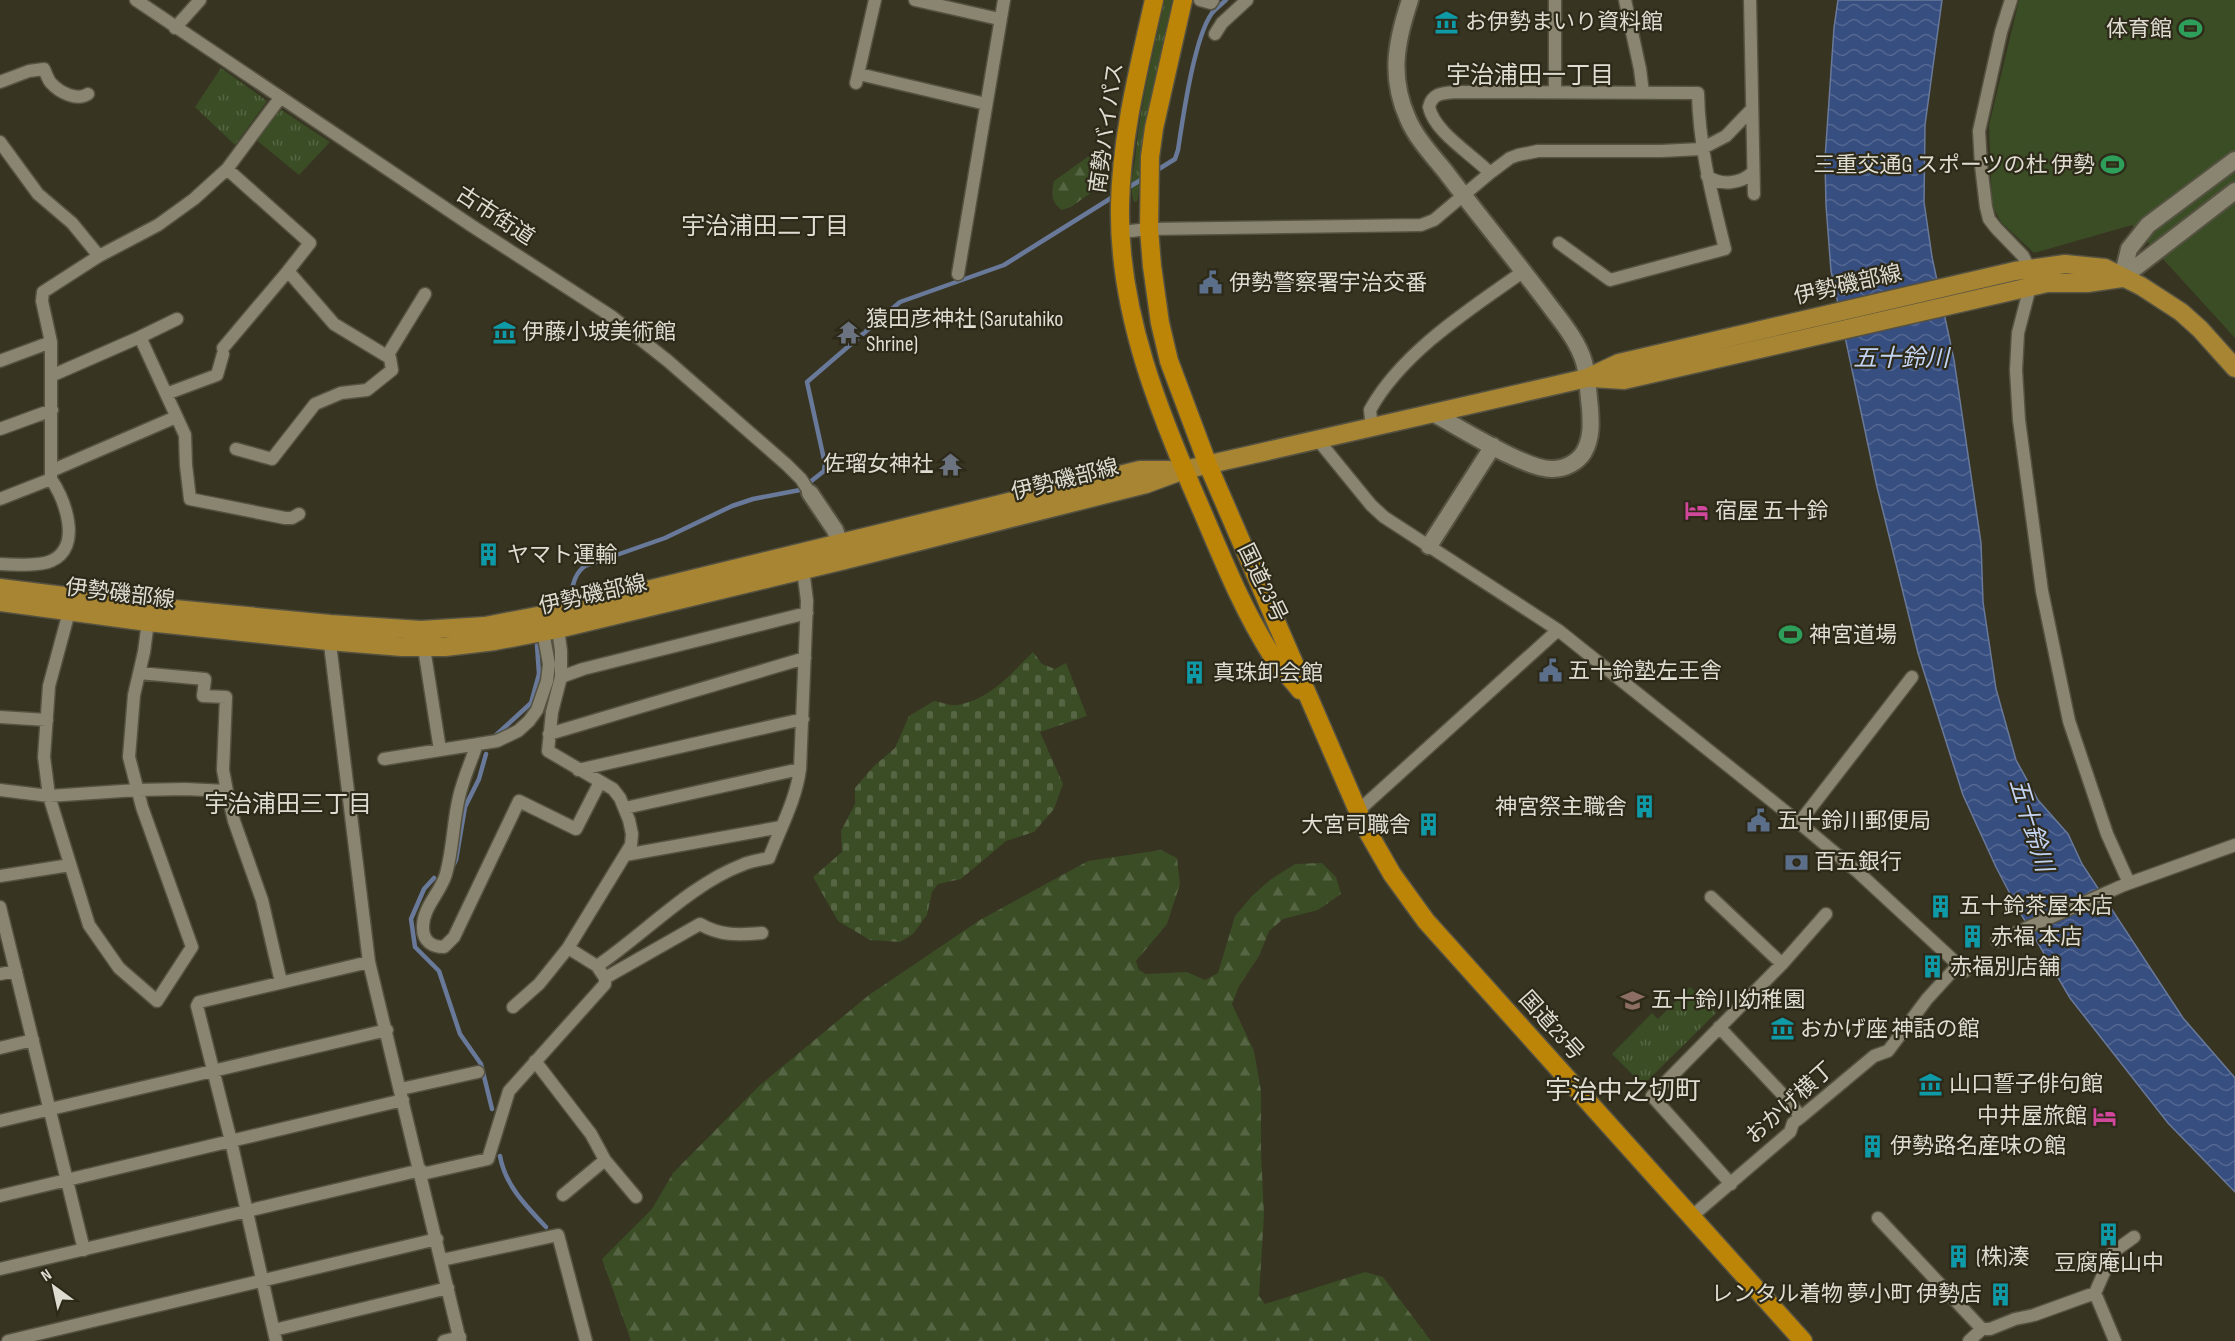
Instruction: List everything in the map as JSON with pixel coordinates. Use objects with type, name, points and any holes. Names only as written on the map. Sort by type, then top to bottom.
[{"type":"highway","name":"南勢バイパス","points":[[1154,0],[1128,124],[1122,172],[1121,232],[1126,288],[1135,331],[1146,371],[1184,470]]},
{"type":"highway","points":[[1183,0],[1150,157],[1149,229],[1160,323],[1169,361],[1208,465]]},
{"type":"highway","name":"国道23号","points":[[1208,465],[1315,707],[1358,812],[1381,856],[1426,921],[1803,1341]]},
{"type":"highway","name":"国道23号","points":[[1184,470],[1242,604],[1272,656],[1315,707]]},
{"type":"main road","name":"伊勢磯部線","points":[[0,602],[148,622],[329,632],[485,626],[843,552],[1146,484],[1184,470],[1587,378],[1624,380],[1771,337],[2022,270],[2065,264],[2105,268],[2141,286],[2181,312],[2200,329],[2235,368]]},
{"type":"main road","name":"伊勢磯部線","points":[[1771,337],[2047,283],[2087,284],[2122,278]]},
{"type":"main road","name":"伊勢磯部線","points":[[0,588],[153,607],[424,648],[485,642],[550,630],[803,569],[843,552]]},
{"type":"street","name":"古市街道","points":[[136,0],[280,98],[611,316],[668,361],[787,465],[801,479],[810,493]]},
{"type":"street","points":[[175,28],[200,0]]},
{"type":"street","points":[[875,0],[857,78],[986,104]]},
{"type":"street","points":[[915,0],[999,19]]},
{"type":"street","points":[[958,274],[1004,0]]},
{"type":"street","points":[[1200,0],[1210,3],[1214,0]]},
{"type":"street","points":[[1215,34],[1221,23],[1247,0]]},
{"type":"street","points":[[1410,0],[1399,32],[1396,60],[1401,99],[1409,122],[1463,196],[1524,271],[1577,345],[1587,378],[1590,412],[1589,439],[1581,456],[1573,463],[1554,469],[1545,469],[1533,466],[1434,414]]},
{"type":"street","points":[[1555,0],[1555,92]]},
{"type":"street","points":[[1625,0],[1643,93]]},
{"type":"street","points":[[1750,0],[1754,194]]},
{"type":"street","points":[[2011,0],[2001,32],[1979,131],[1981,165],[1989,219],[2023,256],[2022,270]]},
{"type":"street","points":[[0,82],[29,71],[44,69],[51,83],[72,96],[83,97],[88,94]]},
{"type":"street","points":[[1490,173],[1475,157],[1459,147],[1433,117],[1429,107],[1433,98],[1444,92],[1698,93],[1701,149],[1725,249],[1610,280],[1559,243]]},
{"type":"street","points":[[0,564],[44,563],[56,558],[65,549],[69,532],[59,490],[51,475],[51,342],[43,309],[43,292],[99,256],[158,225],[194,199],[227,169],[280,98]]},
{"type":"street","points":[[1121,232],[1149,229],[1421,225],[1434,220],[1510,158],[1538,151],[1642,152],[1701,149],[1726,136],[1752,110]]},
{"type":"street","points":[[0,142],[38,194],[72,223],[99,256]]},
{"type":"street","points":[[2122,278],[2129,249],[2148,225],[2235,160]]},
{"type":"street","points":[[166,394],[217,375],[223,351],[310,243],[227,169]]},
{"type":"street","points":[[1707,176],[1715,182],[1737,182],[1753,172]]},
{"type":"street","points":[[2122,278],[2235,191]]},
{"type":"street","points":[[236,449],[272,459],[315,404],[341,393],[367,390],[392,370],[390,358],[334,324],[288,271]]},
{"type":"street","points":[[1372,428],[1370,410],[1395,372],[1465,312],[1524,271]]},
{"type":"street","points":[[2023,289],[2016,370],[2019,420],[2042,591],[2069,721],[2107,834],[2127,884]]},
{"type":"street","points":[[387,356],[425,294]]},
{"type":"street","points":[[51,376],[177,319]]},
{"type":"street","points":[[140,337],[184,435],[190,499],[285,518],[292,518],[299,514]]},
{"type":"street","points":[[0,361],[51,342]]},
{"type":"street","points":[[0,429],[51,410]]},
{"type":"street","points":[[0,499],[176,417]]},
{"type":"street","points":[[1318,440],[1371,505],[1403,531],[1558,630],[1799,823],[1912,677]]},
{"type":"street","points":[[1429,546],[1493,446]]},
{"type":"street","points":[[810,493],[835,530],[843,552]]},
{"type":"street","points":[[597,966],[626,947],[692,893],[709,882],[742,865],[769,858],[799,782],[807,613],[803,569]]},
{"type":"street","points":[[69,612],[48,686],[44,757],[49,796],[89,925],[119,968],[157,1001],[192,947],[142,807],[129,757],[134,695],[148,622]]},
{"type":"street","points":[[561,677],[584,669],[807,613]]},
{"type":"street","points":[[513,1007],[539,984],[568,948],[631,845],[632,834],[625,808],[613,789],[548,751],[549,734],[561,677],[561,651],[550,630]]},
{"type":"street","points":[[384,759],[497,741],[518,731],[537,710],[547,681],[550,630]]},
{"type":"street","points":[[1358,812],[1558,630]]},
{"type":"street","points":[[329,632],[369,962],[460,1339],[444,1341]]},
{"type":"street","points":[[424,648],[440,750]]},
{"type":"street","points":[[549,734],[805,658]]},
{"type":"street","points":[[139,673],[205,679],[203,696],[226,697],[223,770],[227,791],[234,821],[262,900],[281,982]]},
{"type":"street","points":[[0,717],[47,720]]},
{"type":"street","points":[[578,770],[803,719]]},
{"type":"street","points":[[477,744],[459,796],[445,875],[425,914],[423,928],[425,937],[428,943],[436,947],[444,947],[454,937],[519,801],[576,829],[600,782]]},
{"type":"street","points":[[625,808],[800,769]]},
{"type":"street","points":[[0,790],[49,796],[138,790],[227,791]]},
{"type":"street","name":"おかげ横丁","points":[[1692,1217],[1790,1132],[1793,1123],[1874,1056],[1888,1052],[1928,999],[1962,968],[1859,873],[1799,823]]},
{"type":"street","points":[[625,855],[781,827]]},
{"type":"street","points":[[1997,941],[2127,884],[2235,845]]},
{"type":"street","points":[[0,876],[70,865]]},
{"type":"street","points":[[1711,897],[1782,964]]},
{"type":"street","points":[[0,907],[84,1250]]},
{"type":"street","points":[[1731,1184],[1652,1096],[1782,964],[1826,914]]},
{"type":"street","points":[[605,978],[700,924],[710,930],[731,935],[762,933]]},
{"type":"street","points":[[0,1269],[247,1211],[488,1159],[509,1091],[603,987],[605,978],[597,966],[568,948]]},
{"type":"street","points":[[369,962],[199,1002],[197,1006],[231,1141],[275,1335],[448,1288]]},
{"type":"street","points":[[0,974],[16,971]]},
{"type":"street","points":[[1719,1027],[1801,1117]]},
{"type":"street","points":[[0,1121],[387,1030]]},
{"type":"street","points":[[0,1048],[33,1040]]},
{"type":"street","points":[[535,1061],[591,1134],[606,1160],[636,1197]]},
{"type":"street","points":[[0,1196],[231,1141],[478,1072]]},
{"type":"street","points":[[563,1195],[606,1160]]},
{"type":"street","points":[[1878,1218],[1982,1329]]},
{"type":"street","points":[[442,1260],[558,1235],[586,1341]]},
{"type":"street","points":[[2115,1341],[2095,1293],[2113,1252],[2134,1237]]},
{"type":"street","points":[[8,1341],[45,1337],[436,1239]]},
{"type":"street","points":[[1969,1341],[1982,1329],[1990,1329],[2015,1318],[2034,1315],[2095,1293]]},
{"type":"green space","points":[[1165,0],[1172,0],[1144,129],[1138,198],[1134,202],[1132,181],[1140,120]]},
{"type":"green space","name":"三重交通G スポーツの杜 伊勢","points":[[2019,0],[2235,0],[2235,338],[2132,225],[2034,253],[2001,222],[1992,205],[1989,125]]},
{"type":"green space","points":[[221,68],[267,101],[235,145],[195,107]]},
{"type":"green space","points":[[280,109],[330,142],[299,175],[254,138],[274,111]]},
{"type":"green space","points":[[1103,155],[1099,187],[1071,207],[1062,210],[1053,197],[1054,181],[1089,156]]},
{"type":"green space","points":[[1033,652],[1042,664],[1055,669],[1066,663],[1087,716],[1040,732],[1063,784],[1054,809],[1034,832],[1006,841],[961,879],[938,884],[932,892],[927,915],[913,934],[900,942],[870,940],[838,921],[813,877],[842,852],[841,831],[855,804],[855,788],[873,767],[895,748],[909,716],[934,701],[957,705],[979,698],[999,685]]},
{"type":"green space","points":[[1161,850],[1177,858],[1180,884],[1167,924],[1136,961],[1139,970],[1146,974],[1187,972],[1205,980],[1218,973],[1235,916],[1270,880],[1295,864],[1322,863],[1336,877],[1341,894],[1318,910],[1283,919],[1269,931],[1259,956],[1239,986],[1232,1004],[1254,1051],[1261,1091],[1264,1215],[1259,1296],[1265,1304],[1365,1272],[1383,1277],[1431,1341],[631,1341],[602,1259],[652,1209],[673,1173],[759,1086],[869,995],[980,920],[1088,861]]},
{"type":"green space","points":[[1690,987],[1716,1013],[1643,1085],[1612,1054],[1652,1013],[1658,1019]]},
{"type":"water","name":"五十鈴川","points":[[1838,0],[1942,0],[1925,125],[1924,202],[1932,257],[1954,360],[1981,543],[1983,602],[1996,689],[2016,760],[2038,800],[2068,834],[2082,864],[2183,1018],[2235,1078],[2235,1192],[2168,1123],[2070,998],[2018,909],[1963,795],[1918,653],[1877,487],[1831,271],[1825,159]]},
{"type":"waterway","points":[[1154,172],[1175,159],[1190,78],[1200,40],[1212,13],[1226,0]]},
{"type":"waterway","points":[[1126,189],[1144,178]]},
{"type":"waterway","points":[[570,598],[576,576],[585,566],[665,538],[732,506],[753,499],[800,490],[824,471],[825,464],[807,382],[900,302],[1004,265],[1116,195]]},
{"type":"waterway","points":[[495,736],[531,703],[539,674],[537,645]]},
{"type":"waterway","points":[[453,866],[465,807],[479,779],[486,754]]},
{"type":"waterway","points":[[434,878],[424,889],[411,919],[415,947],[439,971],[460,1034],[481,1064],[492,1109]]},
{"type":"waterway","points":[[500,1156],[511,1186],[546,1227]]},
{"type":"place","name":"お伊勢まいり資料館","points":[[1447,22]]},
{"type":"place","name":"体育館","points":[[2190,29]]},
{"type":"place","name":"三重交通G スポーツの杜 伊勢","points":[[2113,165]]},
{"type":"place","name":"伊勢警察署宇治交番","points":[[1211,283]]},
{"type":"place","name":"伊藤小坡美術館","points":[[504,332]]},
{"type":"place","name":"猿田彦神社 (Sarutahiko Shrine)","points":[[848,332]]},
{"type":"place","name":"佐瑠女神社","points":[[951,464]]},
{"type":"place","name":"宿屋 五十鈴","points":[[1697,511]]},
{"type":"place","name":"ヤマト運輸","points":[[489,555]]},
{"type":"place","name":"神宮道場","points":[[1791,635]]},
{"type":"place","name":"五十鈴塾左王舎","points":[[1550,671]]},
{"type":"place","name":"真珠卸会館","points":[[1195,673]]},
{"type":"place","name":"神宮祭主職舎","points":[[1645,807]]},
{"type":"place","name":"五十鈴川郵便局","points":[[1759,821]]},
{"type":"place","name":"大宮司職舎","points":[[1429,825]]},
{"type":"place","name":"百五銀行","points":[[1796,862]]},
{"type":"place","name":"五十鈴茶屋本店","points":[[1941,906]]},
{"type":"place","name":"赤福 本店","points":[[1973,937]]},
{"type":"place","name":"赤福別店舗","points":[[1932,967]]},
{"type":"place","name":"五十鈴川幼稚園","points":[[1633,1000]]},
{"type":"place","name":"おかげ座 神話の館","points":[[1782,1029]]},
{"type":"place","name":"山口誓子俳句館","points":[[1931,1084]]},
{"type":"place","name":"中井屋旅館","points":[[2105,1116]]},
{"type":"place","name":"伊勢路名産味の館","points":[[1872,1146]]},
{"type":"place","name":"豆腐庵山中","points":[[2109,1234]]},
{"type":"place","name":"(株)湊","points":[[1958,1257]]},
{"type":"place","name":"レンタル着物 夢小町 伊勢店","points":[[2000,1294]]},
{"type":"district","name":"宇治浦田一丁目","points":[[1530,75]]},
{"type":"district","name":"宇治浦田二丁目","points":[[765,226]]},
{"type":"district","name":"宇治浦田三丁目","points":[[288,804]]},
{"type":"district","name":"宇治中之切町","points":[[1623,1091]]}]
